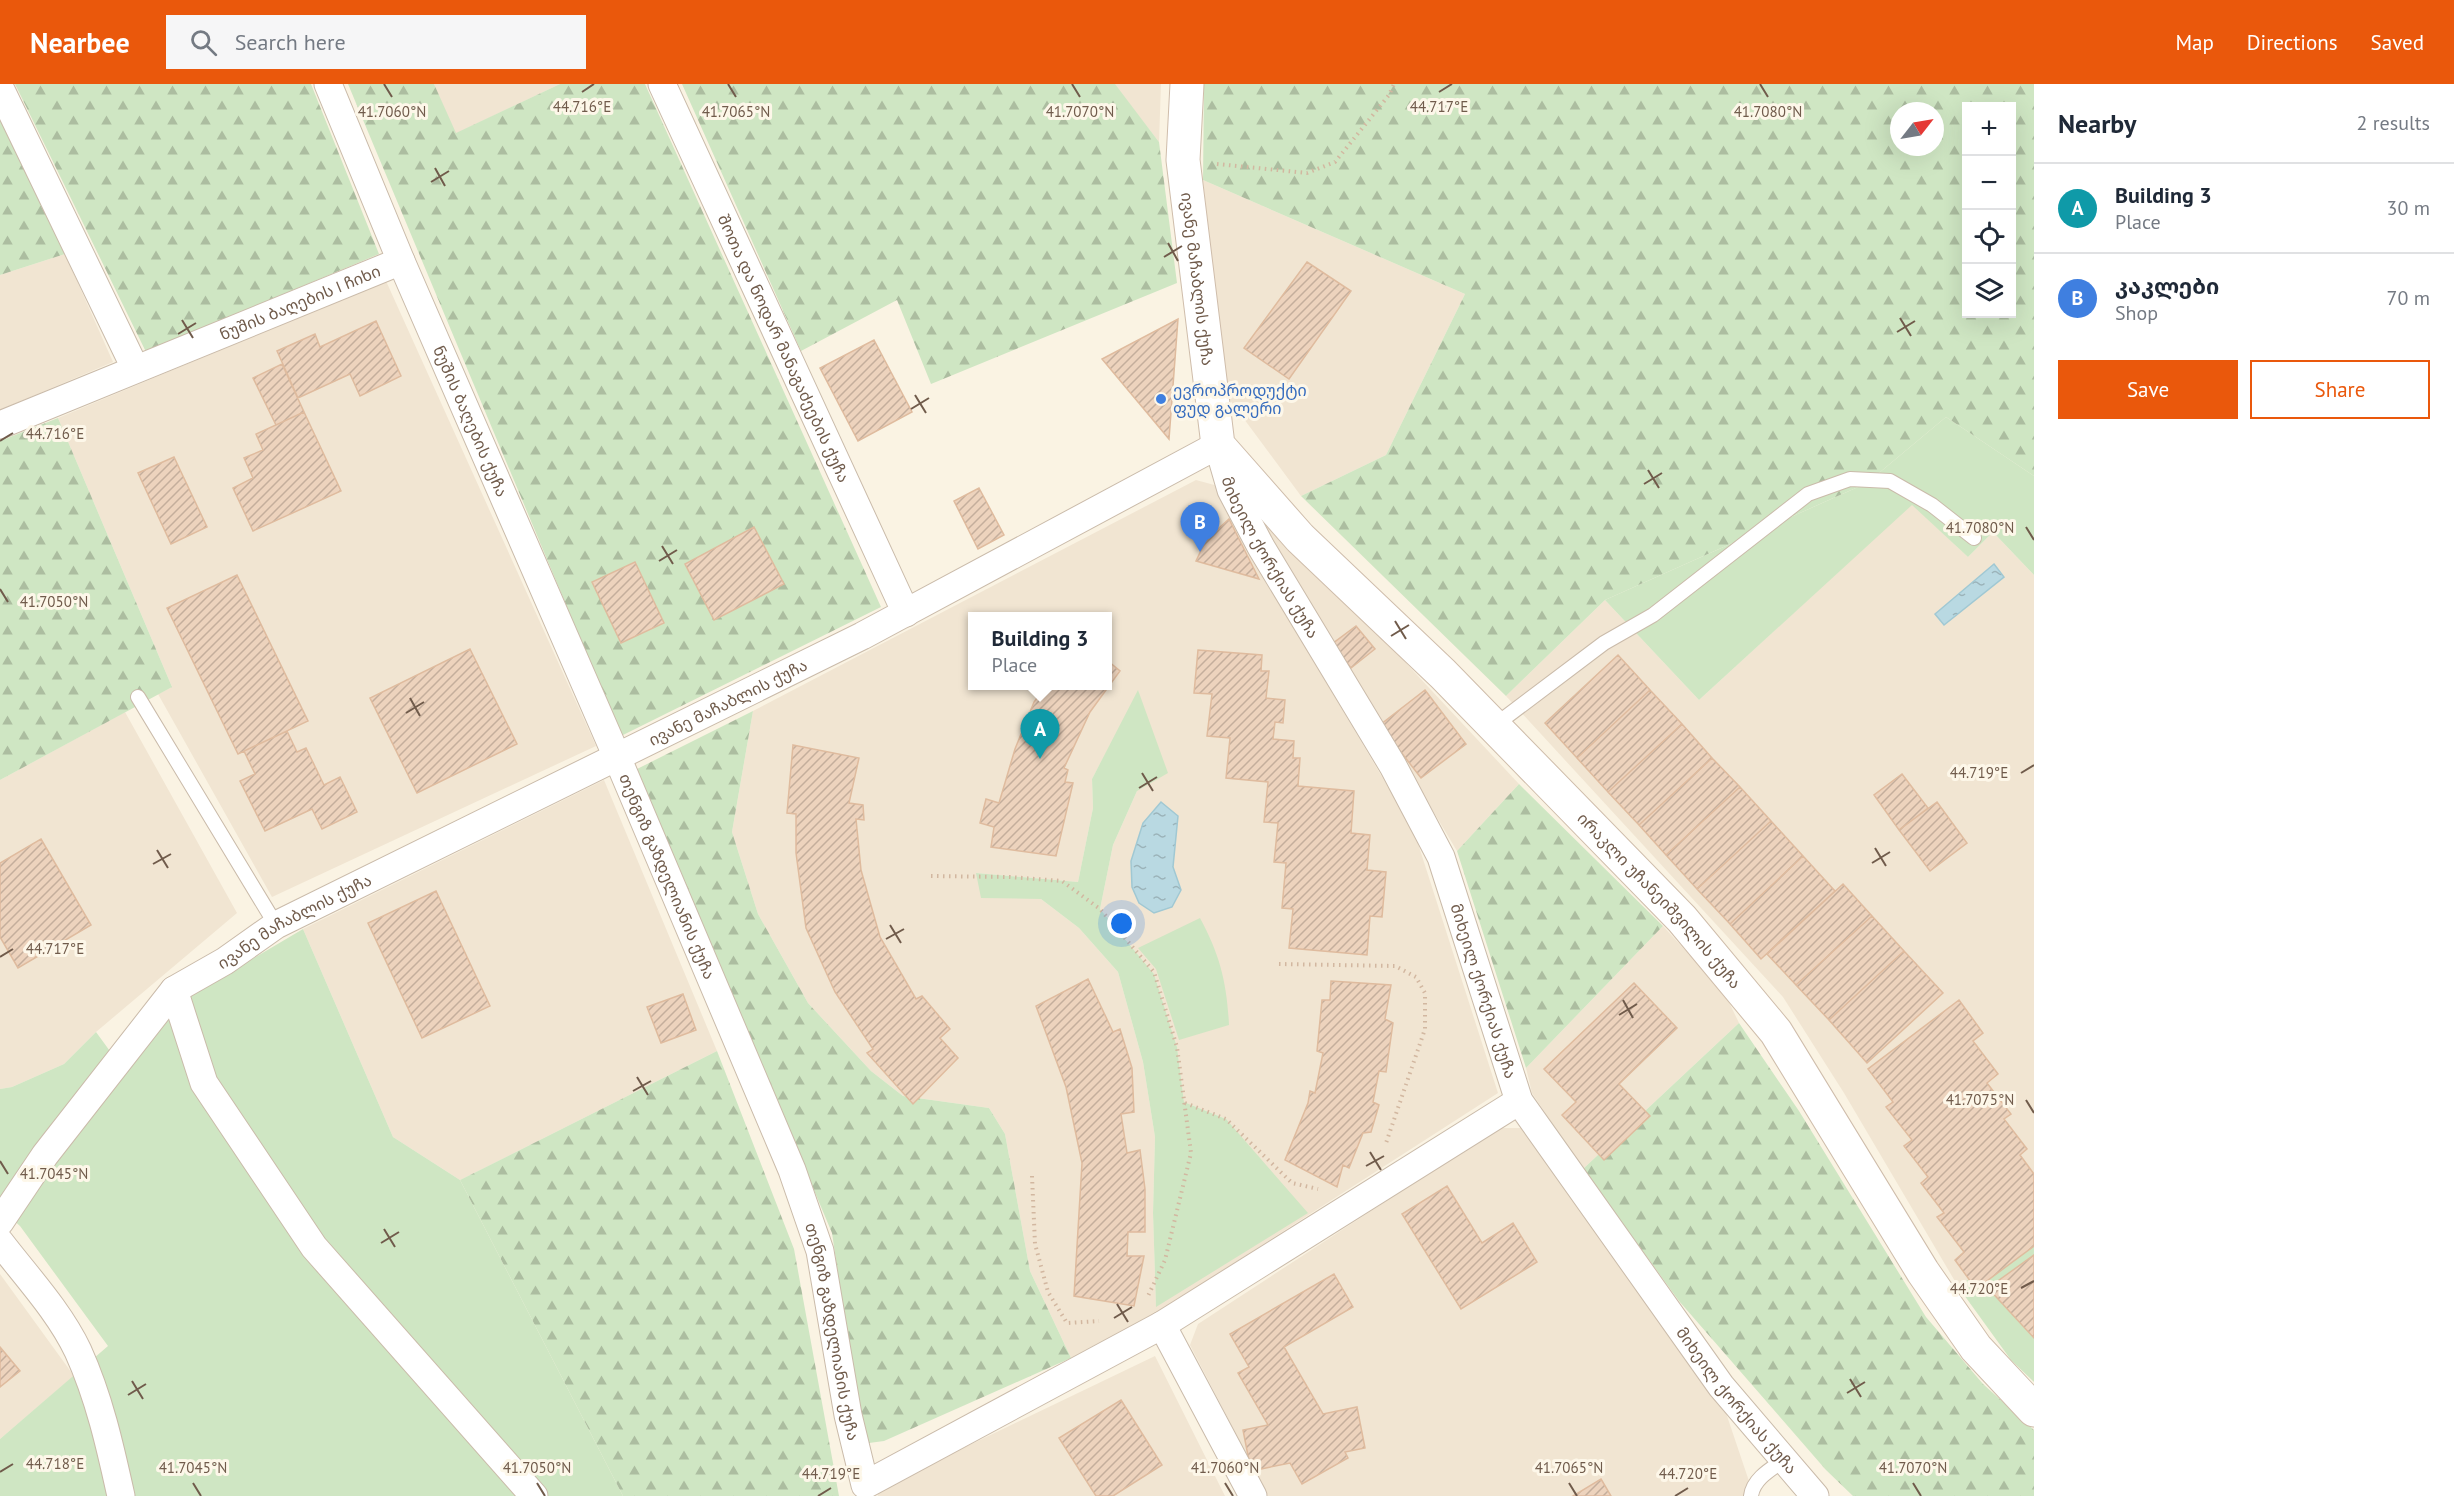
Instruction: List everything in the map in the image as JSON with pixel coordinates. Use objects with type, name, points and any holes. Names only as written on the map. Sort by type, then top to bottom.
[{"type":"street","name":"ნუშის ბაღების ქუჩა","points":[[328,84],[401,261],[617,757]]},
{"type":"street","name":"შოთა და ნოდარ მანაგაძეების ქუჩა","points":[[662,84],[906,613]]},
{"type":"street","name":"ივანე მაჩაბლის ქუჩა","points":[[0,1222],[45,1155],[174,990],[225,961],[276,925],[906,613],[1218,445],[1183,160],[1187,84]]},
{"type":"street","points":[[0,88],[135,368]]},
{"type":"street","name":"ნუშის ბაღების I ჩიხი","points":[[0,424],[401,261]]},
{"type":"street","name":"ირაკლი უჩანეიშვილის ქუჩა","points":[[1218,445],[1300,538],[1443,674],[1682,919],[1776,1032],[1923,1272],[1976,1348],[2034,1410]]},
{"type":"street","name":"მიხეილ ქორქიას ქუჩა","points":[[1218,445],[1231,490],[1261,547],[1393,766],[1441,857],[1519,1101],[1721,1386],[1815,1496]]},
{"type":"street","name":"თენგიზ გაზდელიანის ქუჩა","points":[[617,757],[792,1170],[820,1251],[848,1415],[866,1490],[1162,1325],[1519,1101]]},
{"type":"street","points":[[174,990],[204,1083],[314,1247],[534,1496]]},
{"type":"street","points":[[0,1242],[44,1299],[77,1349],[103,1415],[121,1496]]},
{"type":"street","points":[[1162,1325],[1253,1496]]},
{"type":"lane","points":[[1494,726],[1604,643],[1653,615],[1808,495],[1850,478],[1890,481],[1932,506],[1974,538]]},
{"type":"lane","points":[[138,697],[276,925]]},
{"type":"lane","points":[[1751,1496],[1752,1490],[1765,1473],[1784,1460]]},
{"type":"path","points":[[1183,160],[1307,173],[1335,162],[1389,95],[1394,84]]},
{"type":"path","points":[[931,876],[1010,877],[1062,882],[1100,909],[1154,972],[1177,1047],[1191,1153],[1165,1260],[1146,1300]]},
{"type":"path","points":[[1279,964],[1395,966],[1416,977],[1425,993],[1425,1029],[1385,1148]]},
{"type":"path","points":[[1184,1102],[1226,1119],[1292,1183],[1320,1189]]},
{"type":"path","points":[[1032,1176],[1035,1244],[1048,1292],[1067,1323],[1103,1320]]},
{"type":"shaded area","points":[[434,84],[560,84],[455,134]]},
{"type":"shaded area","points":[[1114,84],[1161,84],[1159,142]]},
{"type":"shaded area","points":[[1203,180],[1465,294],[1386,455],[1301,496],[1227,396]]},
{"type":"shaded area","points":[[65,254],[113,362],[0,410],[0,275]]},
{"type":"shaded area","points":[[386,281],[596,746],[272,897],[158,694],[172,687],[58,418]]},
{"type":"shaded area","points":[[1196,480],[1218,486],[1320,672],[1414,831],[1498,1093],[1144,1321],[1071,1358],[1030,1271],[1005,1134],[989,1108],[903,1096],[871,1071],[808,1003],[758,914],[732,832],[753,711]],"holes":[[[1139,691],[1137,791],[1113,845],[1100,909],[1154,974],[1177,1047],[1184,1102],[1226,1119],[1156,1306],[1153,1213],[1155,1137],[1143,1062],[1118,972],[1079,928],[1041,899],[976,873],[1078,882],[1093,808],[1092,779]]]},
{"type":"shaded area","points":[[1912,504],[1968,557],[1993,532],[2034,575],[2034,1218],[1959,1288],[1844,1093],[1783,997],[1506,696],[1605,600],[1699,700]]},
{"type":"shaded area","points":[[1258,505],[1519,784],[1457,851],[1271,541]]},
{"type":"shaded area","points":[[125,712],[237,913],[96,1032],[64,1064],[12,1087],[0,1089],[0,780]]},
{"type":"shaded area","points":[[604,780],[717,1051],[460,1180],[393,1137],[303,929]]},
{"type":"shaded area","points":[[1663,926],[1725,994],[1739,1023],[1583,1169],[1532,1093],[1526,1068]]},
{"type":"shaded area","points":[[1498,1128],[1521,1128],[1726,1413],[1752,1490],[1751,1496],[1268,1496],[1190,1345],[1198,1324]]},
{"type":"shaded area","points":[[0,1274],[74,1376],[0,1439]]},
{"type":"shaded area","points":[[1155,1356],[1225,1496],[878,1496],[876,1490]]},
{"type":"green space","points":[[15,84],[311,84],[379,254],[146,352]]},
{"type":"green space","points":[[348,84],[434,84],[456,133],[560,84],[645,84],[881,607],[621,736]]},
{"type":"green space","points":[[682,84],[1115,84],[1159,142],[1177,283],[931,384],[897,300],[801,351]]},
{"type":"green space","points":[[1204,84],[2034,84],[2034,476],[1946,417],[1867,483],[1605,600],[1506,696],[1301,496],[1386,455],[1465,294],[1203,180]]},
{"type":"green space","points":[[0,119],[65,254],[0,275]]},
{"type":"green space","points":[[1946,417],[2034,476],[2034,575],[1993,532],[1968,557],[1912,505],[1699,700],[1605,600],[1867,483]]},
{"type":"green space","points":[[58,418],[172,687],[0,780],[0,441]]},
{"type":"green space","points":[[1138,690],[1168,773],[1137,791],[1113,845],[1100,909],[1154,974],[1177,1047],[1184,1102],[1226,1119],[1308,1213],[1156,1307],[1153,1213],[1155,1137],[1143,1062],[1118,972],[1079,928],[1041,899],[981,898],[976,873],[1078,882],[1093,808],[1092,779]]},
{"type":"green space","points":[[753,711],[732,832],[758,914],[808,1003],[871,1071],[903,1096],[989,1108],[1005,1134],[1030,1271],[1071,1358],[884,1441],[869,1443],[861,1430],[832,1233],[637,769]]},
{"type":"green space","points":[[1519,784],[1663,926],[1526,1068],[1457,851]]},
{"type":"green space","points":[[1200,918],[1213,944],[1221,970],[1229,1025],[1179,1040],[1156,969],[1138,948]]},
{"type":"green space","points":[[303,929],[393,1137],[460,1180],[623,1496],[0,1496],[0,1439],[108,1346],[20,1226],[0,1208],[0,1089],[12,1087],[64,1064],[96,1032],[123,1069],[188,997]]},
{"type":"green space","points":[[1739,1023],[1799,1111],[1926,1317],[1983,1384],[2034,1430],[2034,1496],[1853,1496],[1826,1470],[1679,1301],[1583,1169]]},
{"type":"green space","points":[[717,1051],[794,1249],[839,1496],[623,1496],[460,1180]]},
{"type":"green space","points":[[2034,1218],[2034,1382],[2011,1360],[1959,1288]]},
{"type":"water","points":[[1994,564],[2004,577],[1944,625],[1935,614]]},
{"type":"water","points":[[1161,802],[1178,816],[1173,867],[1181,890],[1172,907],[1154,913],[1139,903],[1132,887],[1131,861],[1143,823]]},
{"type":"building","points":[[1307,262],[1351,291],[1289,379],[1244,348]]},
{"type":"building","points":[[1178,319],[1169,439],[1102,359]]},
{"type":"building","points":[[376,321],[401,376],[360,396],[350,374],[298,398],[277,351],[315,334],[320,347]]},
{"type":"building","points":[[874,340],[912,412],[858,441],[820,368]]},
{"type":"building","points":[[282,364],[304,412],[276,425],[253,378]]},
{"type":"building","points":[[304,412],[341,491],[253,531],[233,488],[253,478],[244,458],[263,450],[256,434]]},
{"type":"building","points":[[174,457],[207,527],[171,544],[138,473]]},
{"type":"building","points":[[979,488],[1004,535],[978,549],[954,501]]},
{"type":"building","points":[[1229,519],[1259,579],[1196,561],[1206,540]]},
{"type":"building","points":[[754,527],[784,584],[714,620],[685,564]]},
{"type":"building","points":[[635,562],[664,623],[621,643],[592,582]]},
{"type":"building","points":[[237,575],[308,721],[238,754],[167,608]]},
{"type":"building","points":[[1356,626],[1375,649],[1351,668],[1332,644]]},
{"type":"building","points":[[470,649],[517,744],[417,793],[370,698]]},
{"type":"building","points":[[1198,650],[1262,655],[1261,671],[1269,671],[1266,698],[1285,700],[1283,723],[1275,722],[1273,739],[1294,741],[1293,758],[1300,758],[1298,786],[1354,791],[1351,833],[1370,835],[1367,870],[1386,872],[1382,917],[1370,916],[1367,955],[1289,948],[1293,909],[1282,908],[1286,863],[1274,862],[1278,823],[1264,822],[1268,782],[1226,778],[1230,738],[1207,736],[1212,694],[1194,693]]},
{"type":"building","points":[[1618,655],[1650,690],[1577,758],[1545,723]]},
{"type":"building","points":[[1112,664],[1120,671],[1112,682]]},
{"type":"building","points":[[1040,690],[1106,690],[1090,712],[1064,768],[1068,770],[1065,782],[1073,783],[1056,856],[991,847],[994,827],[980,823],[986,799],[999,803],[1015,749],[1034,702],[1042,691]]},
{"type":"building","points":[[1425,690],[1466,744],[1421,778],[1380,725]]},
{"type":"building","points":[[1650,690],[1682,724],[1608,792],[1577,758]]},
{"type":"building","points":[[1682,724],[1712,758],[1639,825],[1608,792]]},
{"type":"building","points":[[287,731],[297,752],[306,748],[324,785],[340,777],[357,812],[322,829],[312,809],[265,831],[240,781],[255,774],[244,751]]},
{"type":"building","points":[[793,745],[859,758],[849,803],[863,805],[864,820],[856,819],[861,870],[880,937],[916,999],[922,996],[950,1029],[940,1038],[958,1058],[913,1104],[867,1053],[873,1049],[835,992],[806,928],[796,853],[796,814],[787,813]]},
{"type":"building","points":[[1712,758],[1740,787],[1666,855],[1639,825]]},
{"type":"building","points":[[1902,774],[1928,808],[1899,830],[1874,795]]},
{"type":"building","points":[[1740,787],[1771,821],[1697,889],[1666,855]]},
{"type":"building","points":[[1937,802],[1967,843],[1930,871],[1899,830]]},
{"type":"building","points":[[1771,821],[1803,856],[1730,924],[1697,889]]},
{"type":"building","points":[[41,839],[91,925],[18,968],[0,937],[0,863]]},
{"type":"building","points":[[1803,856],[1835,891],[1761,959],[1730,924]]},
{"type":"building","points":[[1843,884],[1872,916],[1796,985],[1767,954]]},
{"type":"building","points":[[436,891],[490,1006],[422,1038],[368,923]]},
{"type":"building","points":[[1872,916],[1904,951],[1829,1020],[1796,985]]},
{"type":"building","points":[[1904,951],[1943,993],[1867,1063],[1829,1020]]},
{"type":"building","points":[[1088,979],[1113,1032],[1120,1029],[1132,1068],[1134,1112],[1121,1114],[1127,1153],[1140,1150],[1145,1189],[1145,1232],[1128,1232],[1127,1256],[1144,1256],[1134,1306],[1074,1296],[1082,1163],[1066,1087],[1036,1006]]},
{"type":"building","points":[[1331,981],[1391,985],[1385,1019],[1393,1023],[1386,1072],[1379,1071],[1373,1102],[1379,1105],[1371,1132],[1363,1133],[1349,1168],[1343,1165],[1337,1187],[1285,1160],[1308,1103],[1310,1091],[1315,1093],[1323,1053],[1317,1051],[1322,1000],[1330,1000]]},
{"type":"building","points":[[1634,983],[1677,1028],[1619,1084],[1650,1116],[1604,1160],[1562,1115],[1576,1102],[1544,1069]]},
{"type":"building","points":[[683,994],[696,1030],[661,1043],[647,1007]]},
{"type":"building","points":[[1959,1000],[1983,1033],[1973,1041],[1998,1074],[1987,1083],[2011,1114],[2004,1119],[2027,1149],[2020,1155],[2034,1174],[2034,1246],[1976,1289],[1955,1260],[1964,1252],[1937,1217],[1944,1213],[1921,1183],[1928,1177],[1904,1146],[1912,1140],[1886,1107],[1893,1102],[1868,1069]]},
{"type":"building","points":[[1447,1186],[1482,1243],[1513,1223],[1537,1262],[1461,1309],[1402,1214]]},
{"type":"building","points":[[2034,1255],[2034,1338],[1988,1288]]},
{"type":"building","points":[[1334,1274],[1353,1307],[1284,1347],[1323,1414],[1357,1407],[1365,1448],[1345,1452],[1348,1458],[1302,1484],[1290,1463],[1251,1471],[1243,1430],[1268,1425],[1238,1373],[1249,1367],[1230,1334]]},
{"type":"building","points":[[0,1347],[20,1371],[0,1387]]},
{"type":"building","points":[[1121,1400],[1162,1465],[1113,1496],[1096,1496],[1059,1438]]},
{"type":"building","points":[[1601,1479],[1611,1496],[1573,1496]]},
{"type":"place","name":"ევროპროდუქტი ფუდ გალერი","points":[[1161,399]]},
{"type":"place","name":"კაკლები","points":[[1200,552]]},
{"type":"place","name":"Building 3","points":[[1040,759]]}]
